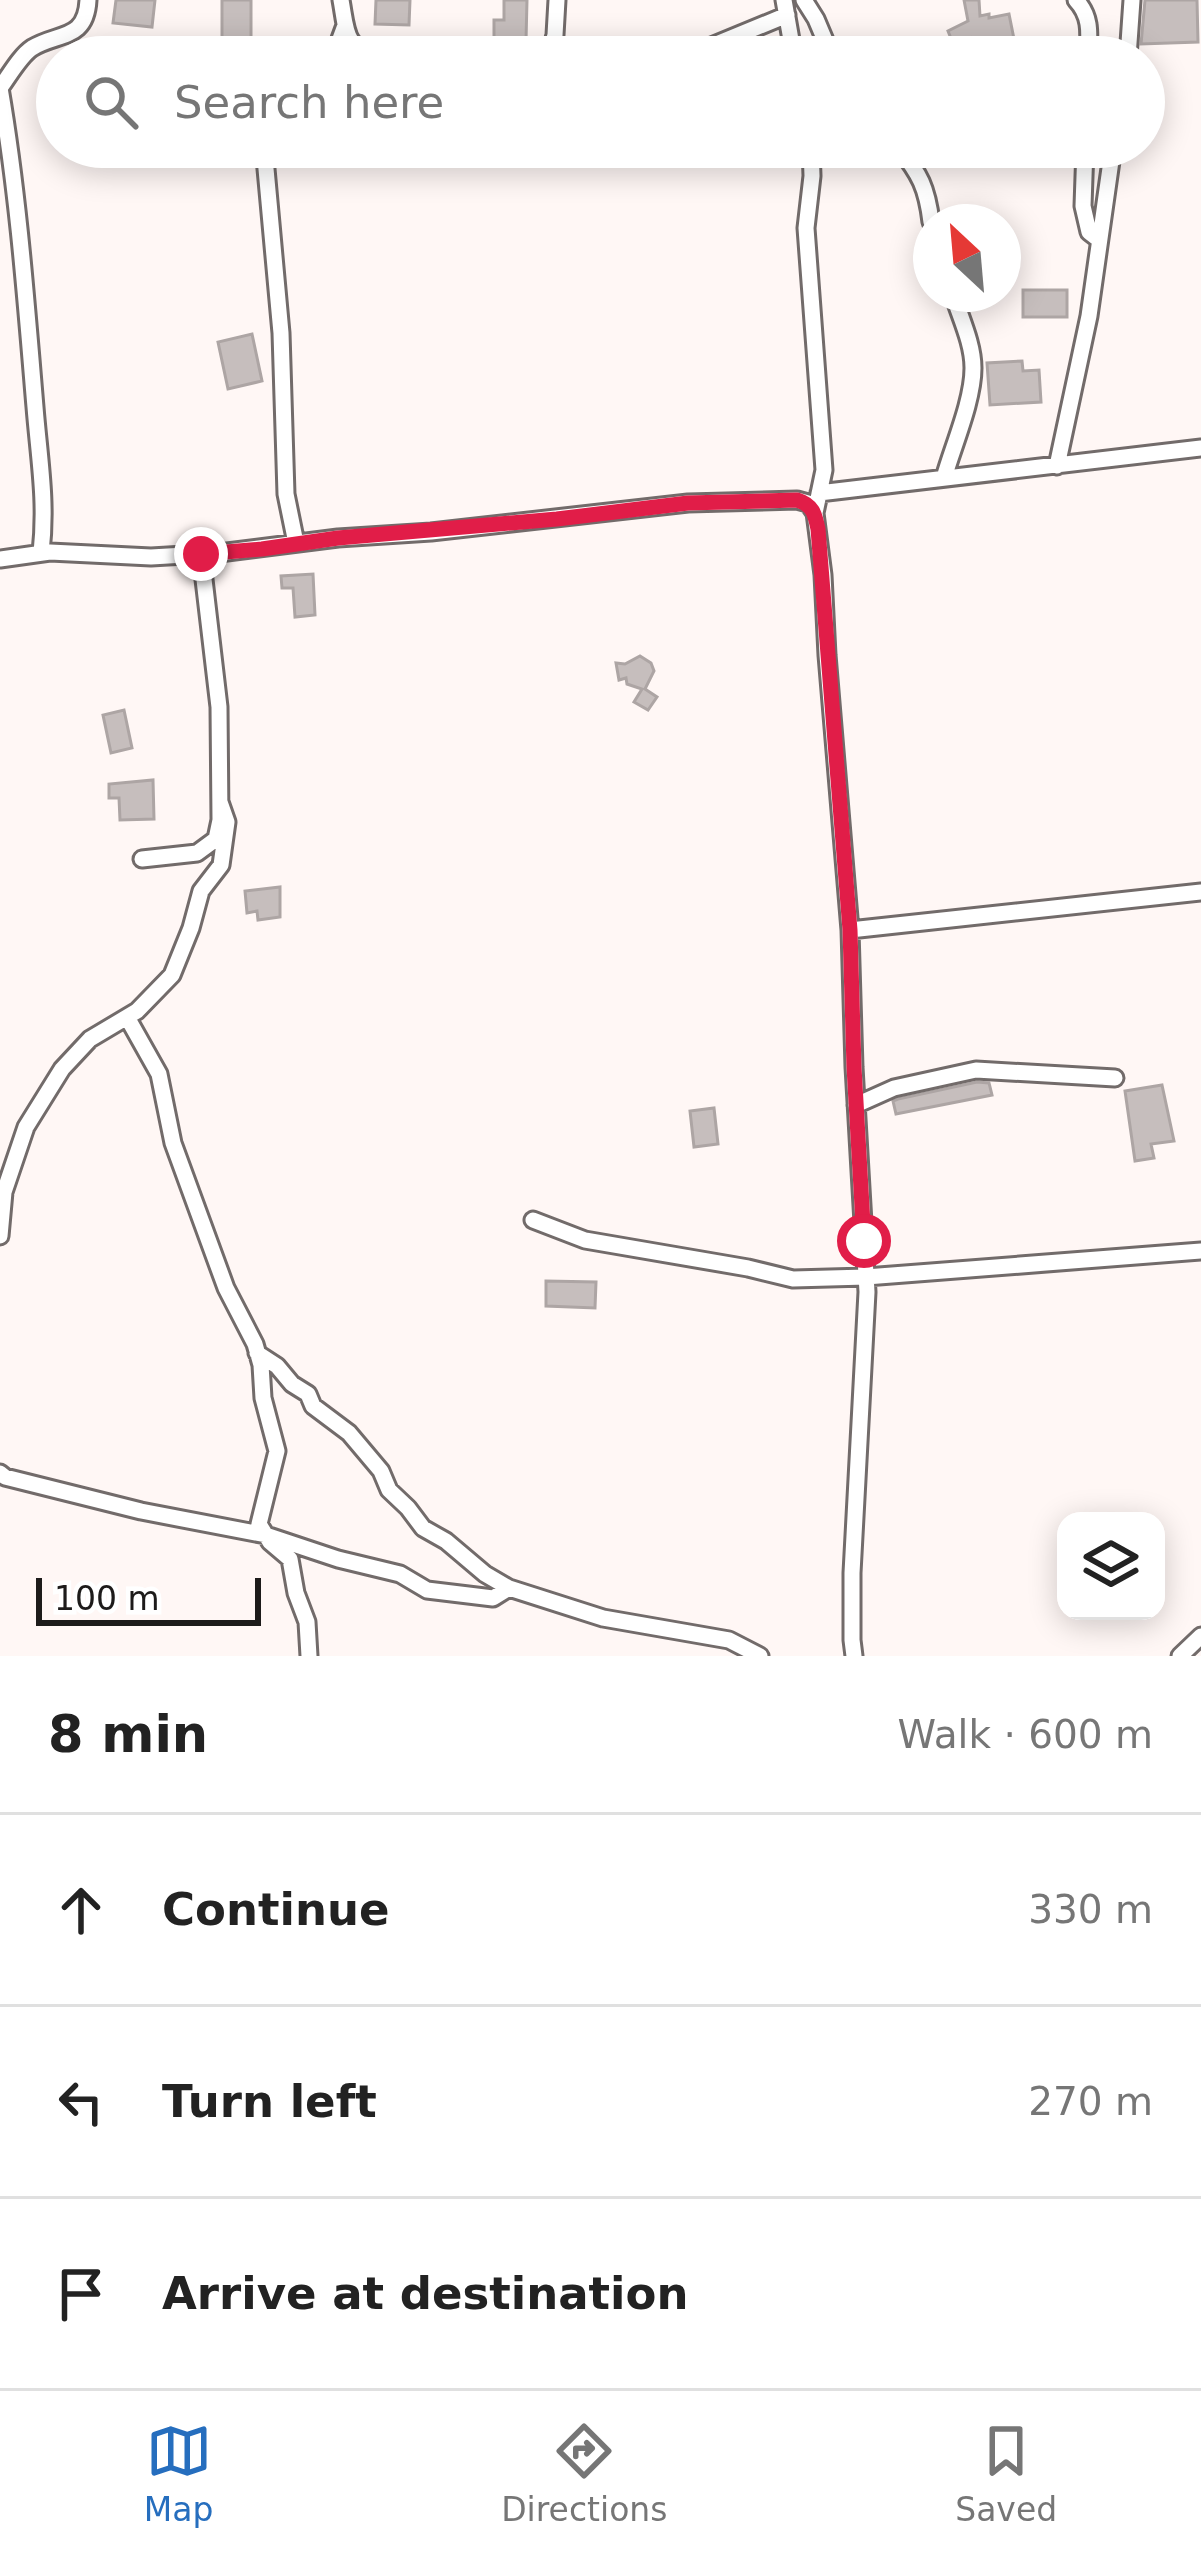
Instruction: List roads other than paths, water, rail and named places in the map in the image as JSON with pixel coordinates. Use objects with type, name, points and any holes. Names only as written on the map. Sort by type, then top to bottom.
[{"type":"street","points":[[66,36],[87,14],[88,0]]},
{"type":"street","points":[[341,0],[347,36]]},
{"type":"street","points":[[555,36],[556,0]]},
{"type":"street","points":[[804,0],[822,36]]},
{"type":"street","points":[[1076,0],[1089,20],[1089,36]]},
{"type":"street","points":[[1129,36],[1132,0]]},
{"type":"street","points":[[727,36],[786,7]]},
{"type":"street","points":[[342,36],[345,26]]},
{"type":"street","points":[[36,47],[0,88],[29,310],[45,515],[41,553]]},
{"type":"street","points":[[266,168],[281,333],[286,494],[296,543]]},
{"type":"street","points":[[812,168],[806,228],[824,470],[814,513],[823,575],[850,930],[866,1277],[864,1396],[852,1573],[854,1656]]},
{"type":"street","points":[[915,168],[925,185],[928,204]]},
{"type":"street","points":[[1084,168],[1083,206],[1089,232],[1098,239]]},
{"type":"street","points":[[1057,466],[1089,316],[1110,168]]},
{"type":"street","points":[[944,478],[973,369],[959,312]]},
{"type":"street","points":[[819,493],[1201,448]]},
{"type":"street","points":[[0,559],[41,553],[201,554],[688,503],[797,500],[808,503],[814,513]]},
{"type":"street","points":[[142,859],[197,853],[216,839],[219,707],[201,554]]},
{"type":"street","points":[[0,1236],[4,1192],[26,1127],[62,1069],[90,1040],[137,1011],[172,975],[201,891],[221,866],[227,822],[220,802]]},
{"type":"street","points":[[850,930],[1201,892]]},
{"type":"street","points":[[127,1018],[159,1074],[173,1143],[226,1288],[261,1365],[263,1398],[277,1451],[259,1524],[290,1558],[307,1622],[309,1656]]},
{"type":"street","points":[[856,1105],[894,1088],[976,1070],[1115,1078]]},
{"type":"street","points":[[532,1220],[585,1240],[793,1280],[1201,1251]]},
{"type":"street","points":[[257,1353],[349,1433],[423,1528],[446,1540],[485,1574],[509,1588],[602,1618],[729,1640],[760,1656]]},
{"type":"street","points":[[0,1473],[141,1511],[266,1535],[400,1574],[427,1591],[493,1598],[509,1588]]},
{"type":"street","points":[[1180,1656],[1201,1636]]}]
